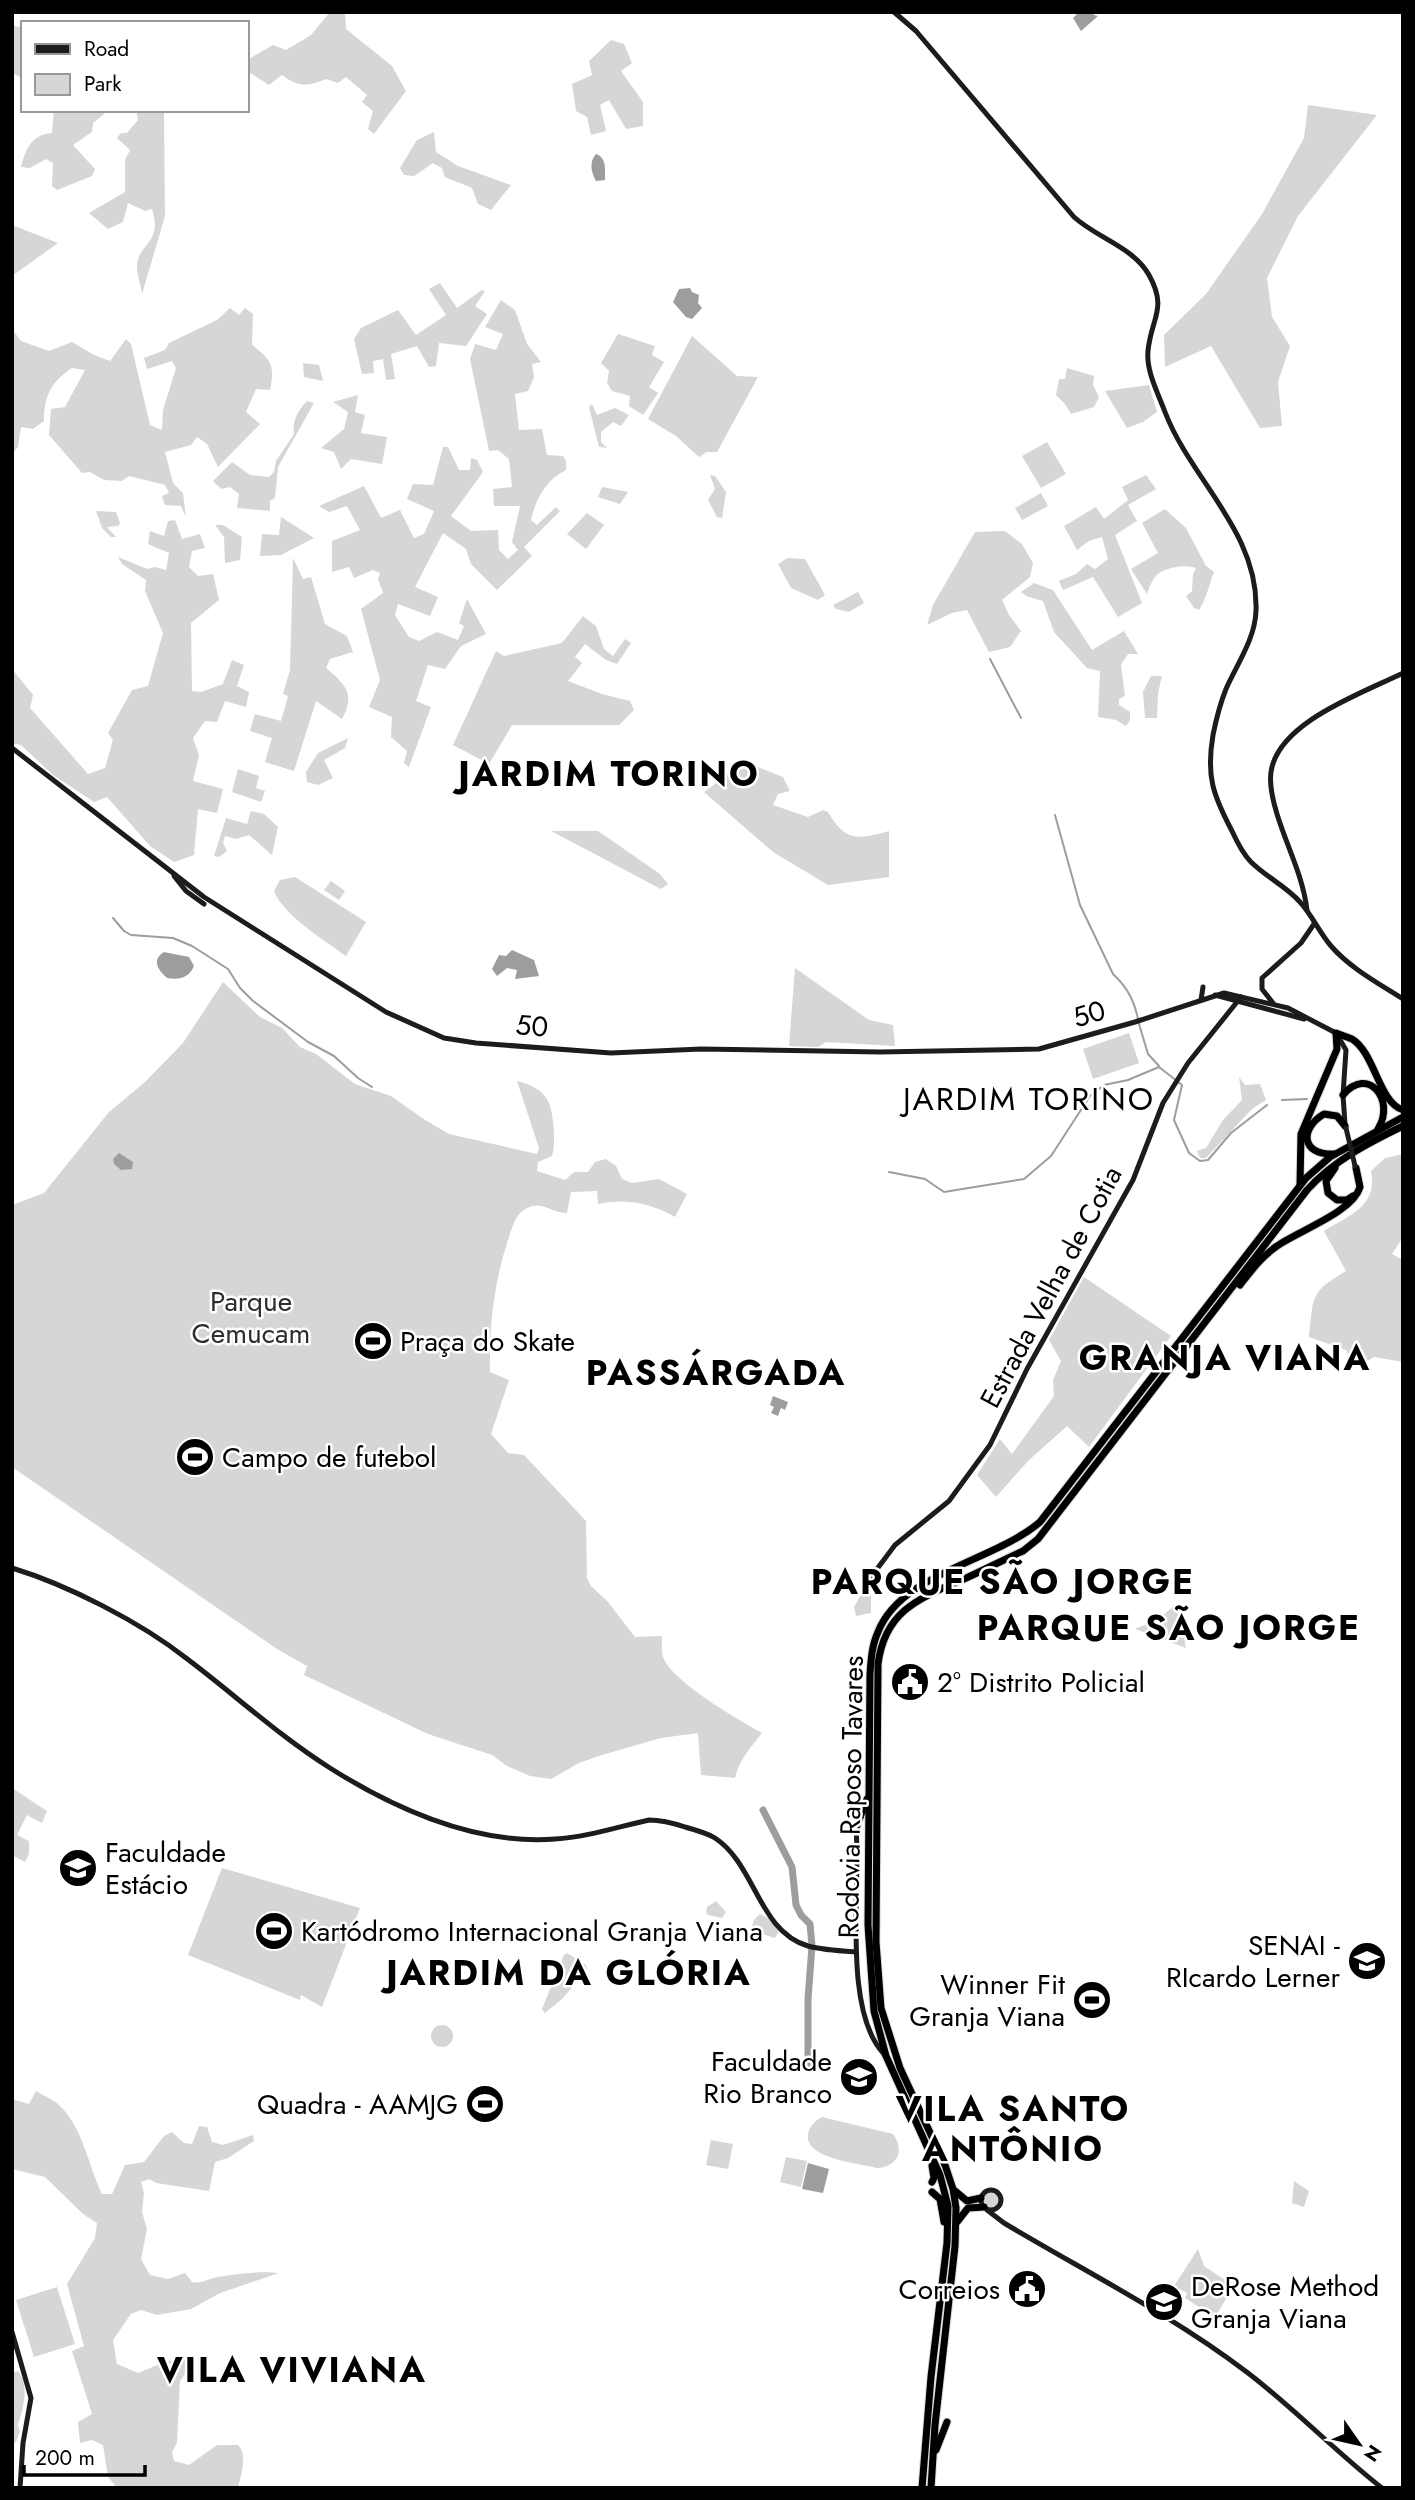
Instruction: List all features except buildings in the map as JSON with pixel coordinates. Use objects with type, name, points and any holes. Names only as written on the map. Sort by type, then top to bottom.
[{"type":"highway","points":[[1300,1186],[1301,1134],[1336,1049],[1336,1033],[1353,1040],[1362,1049],[1391,1103],[1403,1110]]},
{"type":"highway","points":[[1343,1095],[1357,1084],[1367,1084],[1378,1091],[1385,1113],[1377,1130]]},
{"type":"highway","points":[[1335,1154],[1313,1151],[1308,1144],[1308,1135],[1316,1121],[1324,1114],[1337,1116],[1346,1128]]},
{"type":"highway","name":"Rodovia Raposo Tavares","points":[[922,2488],[931,2377],[947,2243],[946,2196],[940,2175],[886,2056],[871,1989],[868,1925],[870,1674],[873,1647],[886,1617],[901,1598],[994,1552],[1021,1537],[1040,1522],[1300,1186],[1318,1166],[1335,1154],[1403,1117]]},
{"type":"highway","name":"Rodovia Raposo Tavares","points":[[931,2488],[956,2223],[953,2189],[945,2165],[900,2068],[881,2008],[876,1942],[878,1671],[882,1643],[893,1622],[912,1604],[1023,1550],[1038,1539],[1307,1190],[1343,1159],[1403,1126]]},
{"type":"highway","points":[[1343,1159],[1326,1181],[1326,1189],[1334,1199],[1343,1200],[1354,1195],[1358,1184],[1356,1167]]},
{"type":"highway","points":[[1218,1307],[1268,1253],[1353,1200],[1360,1187],[1356,1167]]},
{"type":"highway","points":[[856,1828],[869,1792]]},
{"type":"highway","points":[[926,2145],[934,2173],[932,2182]]},
{"type":"highway","points":[[953,2189],[963,2200],[981,2198]]},
{"type":"highway","points":[[932,2192],[941,2201],[947,2243]]},
{"type":"highway","points":[[956,2223],[964,2210],[985,2209]]},
{"type":"highway","points":[[933,2461],[947,2422]]},
{"type":"main road","points":[[894,12],[916,31],[1074,217],[1137,259],[1150,278],[1159,308],[1148,349],[1152,375],[1177,440],[1246,550],[1255,594],[1256,610],[1251,635],[1217,717],[1210,762],[1213,792],[1248,858],[1298,900],[1343,958],[1403,999]]},
{"type":"main road","points":[[1307,911],[1298,870],[1273,799],[1271,772],[1274,760],[1292,735],[1312,719],[1403,673]]},
{"type":"main road","name":"50","points":[[12,748],[216,905],[386,1012],[435,1035],[461,1042],[611,1053],[737,1048],[949,1052],[1047,1048],[1214,995],[1224,993],[1239,999]]},
{"type":"main road","points":[[172,873],[186,891],[204,904]]},
{"type":"main road","points":[[1275,1004],[1262,989],[1262,978],[1301,943],[1314,924]]},
{"type":"main road","points":[[1201,1000],[1203,987]]},
{"type":"main road","points":[[1214,995],[1275,1004],[1291,1009],[1336,1033],[1346,1050],[1343,1095],[1346,1128],[1356,1167]]},
{"type":"main road","points":[[1239,999],[1313,1021]]},
{"type":"main road","name":"Estrada Velha de Cotia","points":[[871,1577],[895,1545],[949,1501],[990,1445],[1027,1368],[1133,1180],[1159,1111],[1207,1037],[1239,999]]},
{"type":"main road","points":[[1283,1013],[1291,1009]]},
{"type":"main road","points":[[12,1568],[66,1588],[185,1657],[273,1728],[329,1768],[365,1788],[445,1823],[480,1833],[513,1838],[555,1839],[653,1820],[675,1824],[713,1837],[727,1849],[745,1871],[766,1910],[786,1933],[810,1946],[856,1952]]},
{"type":"main road","points":[[856,1828],[856,1952],[865,2020],[878,2048],[886,2056]]},
{"type":"main road","points":[[1004,2223],[999,2208],[1002,2198],[996,2191],[986,2191],[981,2198],[985,2209],[1004,2223],[1204,2341],[1250,2375],[1382,2488]]},
{"type":"main road","points":[[985,2209],[993,2211],[999,2208]]},
{"type":"main road","points":[[12,2332],[31,2398],[20,2466],[20,2488]]},
{"type":"green space","points":[[330,12],[345,12],[346,29],[392,66],[406,91],[374,134],[368,129],[373,111],[362,102],[367,95],[346,77],[338,83],[326,79],[303,84],[293,82],[282,75],[269,85],[248,72],[248,59],[273,45],[286,50],[311,35]]},
{"type":"green space","points":[[12,25],[21,27],[21,77],[12,73]]},
{"type":"green space","points":[[611,40],[624,44],[632,63],[621,71],[643,102],[643,126],[626,129],[609,100],[600,105],[606,131],[591,135],[587,117],[576,111],[572,84],[592,75],[589,61]]},
{"type":"green space","points":[[1308,105],[1377,115],[1298,216],[1267,278],[1272,317],[1290,346],[1278,382],[1282,426],[1260,428],[1211,346],[1165,367],[1164,335],[1206,294],[1262,214],[1304,138]]},
{"type":"green space","points":[[54,112],[107,112],[93,123],[92,132],[73,145],[95,169],[92,176],[57,190],[52,186],[53,163],[46,159],[30,168],[21,167],[34,140],[52,133]]},
{"type":"green space","points":[[136,112],[164,112],[165,216],[142,294],[137,266],[138,258],[154,229],[152,209],[145,211],[128,203],[123,222],[108,229],[89,213],[125,192],[125,160],[130,150],[117,138],[121,133],[127,133],[138,120]]},
{"type":"green space","points":[[434,132],[436,152],[458,166],[511,185],[491,210],[478,204],[472,188],[445,177],[442,168],[433,163],[414,176],[404,175],[400,168],[417,140]]},
{"type":"green space","points":[[12,225],[58,243],[12,276]]},
{"type":"green space","points":[[440,283],[457,308],[482,290],[485,291],[475,306],[487,314],[466,346],[439,343],[436,366],[429,367],[417,346],[391,354],[395,379],[386,380],[383,359],[373,361],[374,373],[362,374],[354,339],[361,328],[398,310],[416,335],[446,315],[429,289]]},
{"type":"green space","points":[[501,300],[515,310],[527,344],[541,362],[532,364],[534,377],[528,391],[515,394],[519,430],[542,429],[547,455],[563,456],[566,461],[566,470],[553,479],[543,491],[531,520],[537,525],[556,507],[560,511],[524,547],[532,556],[497,590],[471,564],[466,549],[443,533],[415,587],[438,597],[430,616],[398,604],[395,615],[409,637],[419,641],[437,632],[458,640],[464,626],[459,623],[467,599],[486,634],[461,646],[445,669],[428,665],[416,701],[431,707],[409,767],[404,763],[407,751],[391,737],[392,717],[369,707],[380,680],[361,609],[383,593],[378,579],[380,573],[373,570],[354,578],[349,567],[332,572],[332,541],[360,530],[347,506],[329,512],[319,506],[364,486],[381,518],[400,510],[414,538],[424,534],[434,511],[407,499],[413,484],[433,485],[443,447],[448,447],[459,470],[470,470],[471,458],[477,460],[483,472],[451,516],[471,531],[498,530],[499,550],[508,559],[518,550],[512,542],[520,506],[494,506],[493,489],[512,487],[509,459],[498,450],[489,451],[470,359],[475,344],[496,350],[503,334],[485,327]]},
{"type":"green space","points":[[230,308],[239,315],[245,308],[253,314],[252,345],[264,355],[272,369],[270,390],[256,389],[246,412],[260,424],[218,467],[207,444],[197,437],[191,445],[165,452],[173,483],[183,493],[186,517],[181,506],[165,505],[162,496],[169,493],[165,485],[129,476],[122,481],[104,480],[90,472],[82,473],[49,435],[51,409],[65,407],[85,370],[72,368],[54,384],[45,404],[44,421],[33,429],[21,427],[18,447],[12,454],[12,329],[21,341],[49,351],[72,342],[110,361],[126,339],[131,344],[150,425],[162,430],[163,410],[176,368],[172,361],[147,369],[144,358],[165,350],[169,343],[217,320]]},
{"type":"green space","points":[[618,334],[655,346],[652,355],[664,362],[649,387],[658,393],[643,415],[629,406],[630,396],[612,391],[607,383],[609,371],[601,363]]},
{"type":"green space","points":[[692,336],[737,376],[758,377],[717,452],[707,452],[699,457],[676,436],[648,419]]},
{"type":"green space","points":[[303,363],[319,365],[323,381],[304,377]]},
{"type":"green space","points":[[1067,368],[1094,376],[1093,385],[1099,397],[1094,407],[1071,414],[1056,395],[1059,379],[1065,379]]},
{"type":"green space","points":[[1149,385],[1157,412],[1143,422],[1127,428],[1105,391]]},
{"type":"green space","points":[[358,395],[355,412],[365,415],[361,433],[387,437],[382,464],[351,459],[341,469],[334,452],[321,448],[344,429],[348,412],[333,402]]},
{"type":"green space","points":[[307,401],[314,403],[278,467],[275,498],[270,501],[270,511],[237,508],[239,494],[230,487],[221,489],[213,481],[232,462],[250,475],[269,477],[294,434],[296,416]]},
{"type":"green space","points":[[592,404],[597,415],[615,408],[629,415],[621,426],[613,422],[601,432],[601,442],[607,448],[599,447],[589,407]]},
{"type":"green space","points":[[1047,442],[1066,474],[1041,488],[1022,456]]},
{"type":"green space","points":[[710,475],[715,476],[726,492],[722,518],[717,517],[708,500],[715,489]]},
{"type":"green space","points":[[1146,475],[1156,489],[1128,505],[1137,521],[1115,535],[1142,603],[1118,617],[1093,577],[1063,590],[1059,581],[1076,574],[1087,564],[1095,569],[1108,559],[1102,537],[1089,541],[1077,550],[1064,526],[1096,507],[1104,519],[1128,500],[1122,487]]},
{"type":"green space","points":[[602,487],[628,492],[620,504],[598,497]]},
{"type":"green space","points":[[1041,493],[1048,506],[1022,520],[1015,508]]},
{"type":"green space","points":[[1165,509],[1186,528],[1206,566],[1214,572],[1199,610],[1194,608],[1186,596],[1192,591],[1196,568],[1180,566],[1163,571],[1155,577],[1147,594],[1131,569],[1158,553],[1142,523]]},
{"type":"green space","points":[[96,511],[116,512],[120,523],[118,526],[107,527],[116,537],[111,537],[102,528]]},
{"type":"green space","points":[[587,513],[604,525],[586,549],[567,534]]},
{"type":"green space","points":[[281,517],[314,538],[281,555],[260,556],[262,534],[279,535]]},
{"type":"green space","points":[[175,520],[182,539],[200,534],[205,548],[192,551],[189,567],[198,576],[213,574],[219,600],[191,623],[192,691],[201,692],[223,684],[232,660],[244,665],[237,686],[249,692],[246,707],[225,701],[217,722],[205,721],[193,738],[199,755],[193,781],[223,789],[217,813],[198,809],[194,855],[174,862],[150,846],[107,797],[94,802],[53,775],[21,745],[12,743],[12,669],[33,695],[30,708],[88,774],[105,768],[113,740],[108,733],[132,690],[148,686],[163,633],[145,591],[146,580],[122,564],[118,557],[147,569],[155,567],[166,570],[169,553],[148,544],[150,531],[164,536],[168,521]]},
{"type":"green space","points":[[215,525],[223,525],[242,537],[240,560],[225,563],[224,537]]},
{"type":"green space","points":[[1005,531],[1022,544],[1033,563],[1030,577],[1002,600],[1021,631],[1010,647],[989,652],[967,610],[952,613],[927,625],[933,605],[975,532]]},
{"type":"green space","points":[[293,558],[303,579],[311,577],[325,624],[347,636],[353,652],[330,659],[326,668],[343,685],[348,696],[342,719],[316,701],[294,771],[265,762],[272,738],[250,731],[255,714],[281,721],[288,696],[283,694],[290,670]]},
{"type":"green space","points":[[788,558],[805,559],[825,595],[818,600],[791,588],[778,564]]},
{"type":"green space","points":[[1034,583],[1053,590],[1092,650],[1124,631],[1138,654],[1128,654],[1121,665],[1125,696],[1119,699],[1119,705],[1130,712],[1130,720],[1126,726],[1116,720],[1098,717],[1100,671],[1087,668],[1054,632],[1043,601],[1021,592]]},
{"type":"green space","points":[[858,592],[864,603],[849,612],[836,609],[833,605]]},
{"type":"green space","points":[[583,616],[596,626],[604,649],[613,656],[625,639],[631,643],[617,664],[606,660],[585,644],[575,657],[582,663],[568,681],[630,701],[634,710],[619,725],[512,725],[489,764],[453,745],[496,651],[504,656],[562,643]]},
{"type":"green space","points":[[1151,676],[1162,676],[1157,718],[1145,718],[1143,692]]},
{"type":"green space","points":[[348,738],[345,748],[324,760],[333,778],[318,785],[307,782],[306,772],[318,753]]},
{"type":"green space","points":[[745,762],[783,777],[790,791],[778,794],[773,805],[808,817],[823,810],[828,812],[841,829],[854,836],[869,836],[889,831],[889,877],[828,885],[773,852],[704,792]]},
{"type":"green space","points":[[238,769],[259,776],[256,788],[265,791],[261,802],[232,792]]},
{"type":"green space","points":[[251,811],[264,814],[278,827],[272,855],[249,835],[236,839],[225,836],[223,843],[227,851],[219,857],[214,856],[226,818],[247,824]]},
{"type":"green space","points":[[551,831],[598,831],[660,874],[668,884],[661,889]]},
{"type":"green space","points":[[295,877],[366,922],[346,956],[305,926],[279,900],[274,891],[280,880]]},
{"type":"green space","points":[[331,881],[345,891],[339,900],[324,890]]},
{"type":"green space","points":[[795,968],[869,1020],[893,1025],[895,1046],[826,1042],[818,1047],[789,1046]]},
{"type":"green space","name":"Parque Cemucam","points":[[223,982],[260,1017],[282,1028],[300,1047],[316,1054],[355,1084],[391,1096],[449,1134],[537,1154],[539,1148],[517,1081],[521,1082],[543,1094],[552,1113],[552,1156],[538,1162],[537,1171],[565,1180],[574,1172],[588,1172],[595,1162],[606,1159],[616,1166],[622,1179],[632,1183],[659,1179],[687,1194],[675,1217],[638,1203],[598,1204],[597,1191],[571,1192],[567,1213],[538,1205],[527,1208],[520,1214],[503,1256],[493,1305],[490,1372],[509,1380],[491,1434],[508,1453],[524,1455],[586,1521],[587,1578],[635,1637],[662,1636],[663,1657],[679,1678],[707,1700],[762,1733],[742,1760],[735,1778],[701,1775],[698,1733],[661,1738],[602,1755],[579,1763],[551,1779],[530,1776],[507,1766],[492,1755],[428,1734],[304,1675],[307,1666],[277,1649],[12,1467],[12,1205],[44,1193],[109,1112],[145,1082],[183,1043]]},
{"type":"green space","points":[[1129,1033],[1139,1063],[1093,1079],[1083,1049]]},
{"type":"green space","points":[[1239,1077],[1245,1085],[1260,1084],[1266,1100],[1252,1109],[1206,1158],[1200,1158],[1197,1151],[1206,1148],[1223,1120],[1242,1100]]},
{"type":"green space","points":[[1403,1155],[1403,1237],[1392,1254],[1403,1260],[1403,1362],[1374,1357],[1359,1366],[1352,1362],[1346,1350],[1309,1337],[1313,1304],[1319,1291],[1346,1271],[1324,1231],[1360,1208],[1370,1193],[1371,1171],[1385,1158]]},
{"type":"green space","points":[[1084,1277],[1171,1336],[1089,1447],[1067,1426],[1028,1461],[996,1497],[977,1475],[1000,1439],[1012,1454],[1054,1396],[1053,1380],[1061,1361],[1049,1340]]},
{"type":"green space","points":[[868,1582],[871,1586],[871,1613],[856,1616],[854,1607]]},
{"type":"green space","points":[[1178,1603],[1186,1648],[1135,1629],[1158,1619]]},
{"type":"green space","points":[[12,1788],[47,1811],[42,1823],[27,1815],[17,1835],[29,1841],[29,1854],[25,1862],[12,1855]]},
{"type":"green space","name":"Kartódromo Internacional Granja Viana","points":[[222,1868],[360,1908],[322,2007],[301,1995],[300,2000],[188,1955]]},
{"type":"green space","points":[[716,1901],[726,1912],[722,1918],[708,1915],[706,1912],[707,1907]]},
{"type":"green space","points":[[760,1914],[768,1918],[779,1931],[775,1938],[759,1933],[752,1926]]},
{"type":"green space","points":[[567,1953],[586,1965],[587,1970],[562,1999],[545,2013],[542,2009]]},
{"type":"green space","points":[[438,2025],[446,2025],[453,2032],[453,2040],[446,2047],[438,2047],[431,2040],[431,2032]]},
{"type":"green space","points":[[36,2091],[58,2104],[68,2115],[80,2137],[102,2194],[112,2194],[125,2165],[144,2162],[164,2136],[172,2132],[184,2143],[192,2144],[199,2126],[207,2127],[212,2142],[223,2145],[253,2135],[254,2141],[228,2158],[215,2162],[209,2191],[156,2183],[149,2179],[141,2182],[144,2193],[142,2212],[147,2229],[141,2259],[150,2275],[168,2279],[185,2273],[192,2282],[241,2274],[279,2273],[220,2293],[191,2309],[157,2315],[141,2310],[131,2314],[113,2340],[117,2364],[138,2373],[167,2361],[187,2360],[188,2370],[180,2381],[177,2443],[172,2452],[174,2461],[189,2465],[217,2445],[238,2445],[243,2460],[238,2488],[117,2488],[108,2477],[103,2445],[92,2440],[80,2443],[78,2422],[92,2414],[72,2351],[84,2346],[67,2284],[95,2238],[97,2223],[83,2214],[45,2177],[12,2169],[12,2099],[29,2104]]},
{"type":"green space","name":"Quadra - AAMJG","points":[[474,2097],[496,2099],[496,2110],[472,2110]]},
{"type":"green space","points":[[822,2117],[893,2134],[899,2146],[897,2157],[890,2165],[877,2168],[823,2154],[809,2142],[808,2134],[813,2124]]},
{"type":"green space","points":[[711,2140],[733,2144],[728,2169],[706,2165]]},
{"type":"green space","points":[[786,2157],[807,2161],[801,2187],[780,2182]]},
{"type":"green space","points":[[1294,2181],[1309,2191],[1304,2207],[1292,2203]]},
{"type":"green space","points":[[992,2190],[998,2193],[1001,2199],[998,2205],[992,2208],[986,2205],[983,2199],[986,2193]]},
{"type":"green space","points":[[1198,2249],[1204,2266],[1234,2286],[1215,2317],[1185,2298],[1187,2293],[1174,2286]]},
{"type":"green space","points":[[57,2287],[75,2344],[34,2357],[16,2300]]},
{"type":"green space","points":[[18,2371],[25,2390],[18,2425],[20,2431],[16,2442],[12,2444],[12,2373]]},
{"type":"shaded area","points":[[1079,12],[1093,12],[1098,16],[1081,31],[1073,18]]},
{"type":"shaded area","points":[[596,154],[604,161],[605,180],[596,181],[593,174],[592,164]]},
{"type":"shaded area","points":[[690,288],[699,295],[698,303],[702,308],[692,319],[686,317],[673,302],[679,289]]},
{"type":"shaded area","points":[[512,950],[534,960],[539,976],[515,979],[517,970],[507,968],[497,976],[492,969],[499,955],[506,956]]},
{"type":"shaded area","points":[[164,952],[189,957],[194,966],[192,970],[183,977],[167,978],[157,965],[158,958]]},
{"type":"shaded area","points":[[119,1153],[133,1162],[132,1169],[121,1170],[114,1164],[113,1159]]},
{"type":"shaded area","points":[[773,1396],[788,1402],[785,1410],[781,1408],[778,1416],[771,1413],[774,1407],[770,1405]]},
{"type":"shaded area","points":[[808,2163],[829,2169],[823,2193],[802,2189]]},
{"type":"waterway","points":[[990,659],[1021,718]]},
{"type":"waterway","points":[[1055,815],[1080,905],[1113,974],[1129,994],[1138,1019]]},
{"type":"waterway","points":[[113,918],[131,935],[173,938],[192,946],[228,969],[240,988],[253,1001],[308,1042],[334,1056],[372,1087]]},
{"type":"waterway","points":[[1139,1024],[1148,1054],[1159,1066]]},
{"type":"waterway","points":[[889,1172],[925,1179],[944,1192],[1024,1179],[1051,1156],[1090,1096],[1104,1085],[1128,1080],[1159,1067],[1182,1085],[1174,1120],[1189,1153],[1200,1161],[1208,1160],[1231,1133],[1267,1105]]},
{"type":"waterway","points":[[1282,1100],[1307,1099]]},
{"type":"waterway","points":[[763,1810],[792,1867],[796,1905],[810,1924],[812,1946],[808,1999],[808,2069]]},
{"type":"place","name":"Praça do Skate","points":[[373,1341]]},
{"type":"place","name":"Campo de futebol","points":[[195,1457]]},
{"type":"place","name":"2º Distrito Policial","points":[[910,1682]]},
{"type":"place","name":"Faculdade Estácio","points":[[78,1868]]},
{"type":"place","name":"Kartódromo Internacional Granja Viana","points":[[274,1931]]},
{"type":"place","name":"SENAI - RIcardo Lerner","points":[[1367,1961]]},
{"type":"place","name":"Winner Fit Granja Viana","points":[[1092,2000]]},
{"type":"place","name":"Faculdade Rio Branco","points":[[859,2077]]},
{"type":"place","name":"Quadra - AAMJG","points":[[485,2104]]},
{"type":"place","name":"Correios","points":[[1027,2289]]},
{"type":"place","name":"DeRose Method Granja Viana","points":[[1164,2302]]},
{"type":"district","name":"JARDIM TORINO","points":[[609,774]]},
{"type":"district","name":"JARDIM TORINO","points":[[1029,1099]]},
{"type":"district","name":"GRANJA VIANA","points":[[1225,1358]]},
{"type":"district","name":"PASSÁRGADA","points":[[716,1373]]},
{"type":"district","name":"PARQUE SÃO JORGE","points":[[1003,1582]]},
{"type":"district","name":"PARQUE SÃO JORGE","points":[[1169,1628]]},
{"type":"district","name":"JARDIM DA GLÓRIA","points":[[569,1973]]},
{"type":"district","name":"VILA SANTO ANTÔNIO","points":[[1013,2129]]},
{"type":"district","name":"VILA VIVIANA","points":[[292,2370]]}]
